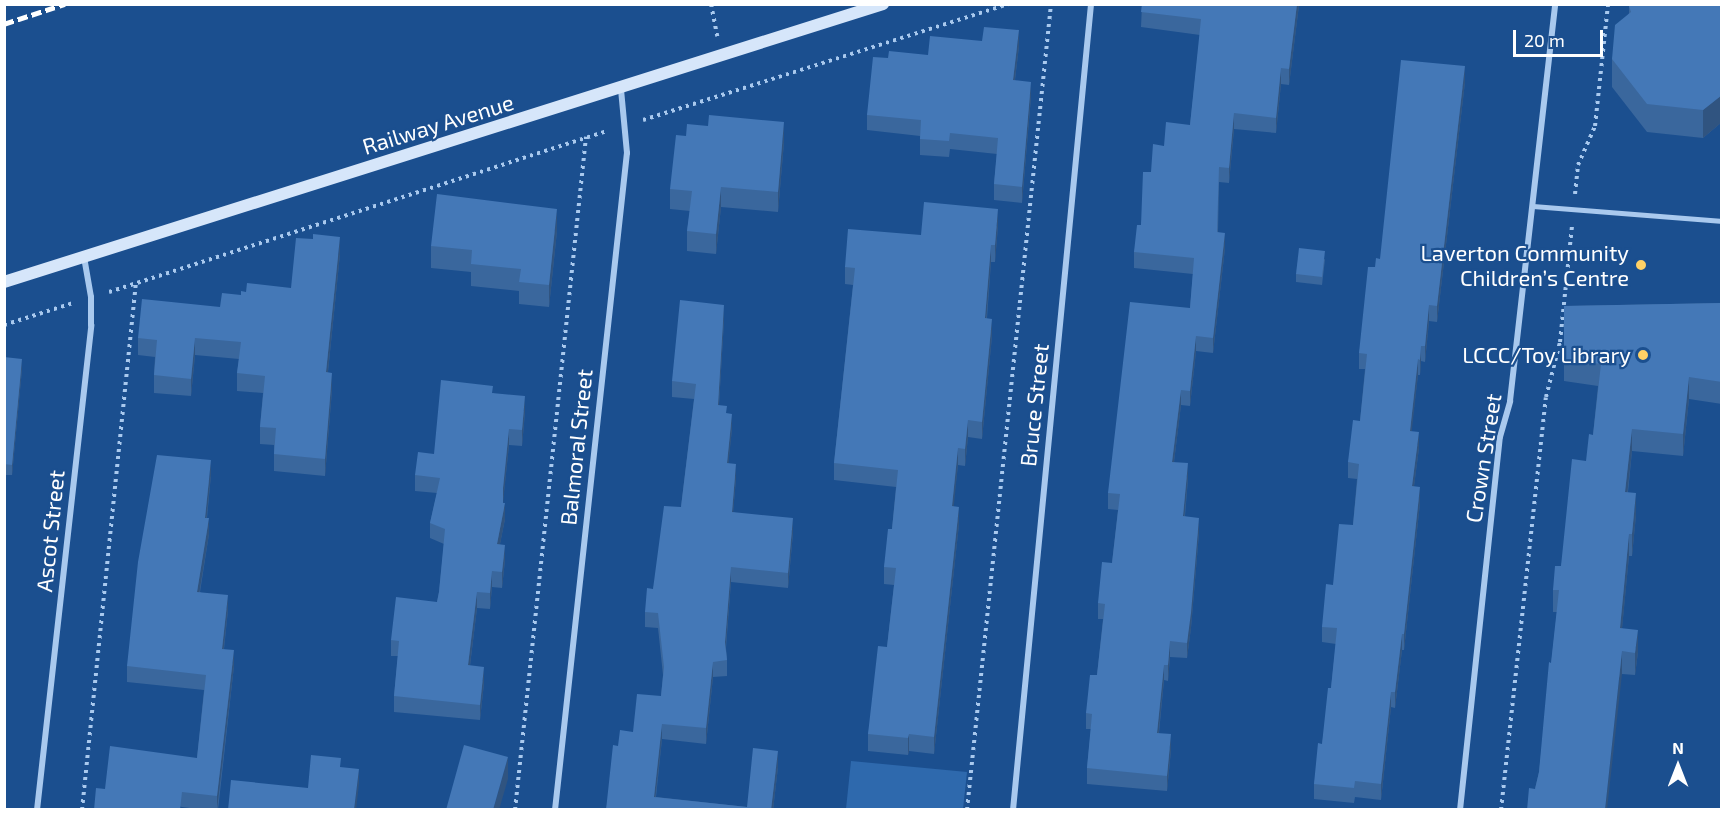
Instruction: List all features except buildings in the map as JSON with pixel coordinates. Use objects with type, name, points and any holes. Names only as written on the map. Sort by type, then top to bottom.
[{"type":"street","name":"Railway Avenue","points":[[4,282],[621,89],[883,4]]},
{"type":"street","name":"Bruce Street","points":[[1013,810],[1091,4]]},
{"type":"street","name":"Crown Street","points":[[1460,810],[1500,437],[1510,401],[1555,4]]},
{"type":"street","name":"Balmoral Street","points":[[555,810],[627,153],[621,89]]},
{"type":"street","name":"Ascot Street","points":[[38,810],[91,325],[91,297],[84,257]]},
{"type":"lane","points":[[1533,206],[1722,220]]},
{"type":"path","points":[[711,4],[714,30],[724,55]]},
{"type":"path","points":[[4,325],[1008,4]]},
{"type":"path","points":[[967,810],[1051,4]]},
{"type":"path","points":[[1501,810],[1546,397],[1560,342],[1578,165],[1595,126],[1608,4]]},
{"type":"path","points":[[515,810],[586,138]]},
{"type":"path","points":[[82,810],[136,282]]},
{"type":"shaded area","points":[[851,761],[967,772],[963,809],[846,809]]},
{"type":"railway","points":[[4,24],[65,4]]},
{"type":"place","name":"Laverton Community Children’s Centre","points":[[1641,265]]},
{"type":"place","name":"LCCC/Toy Library","points":[[1643,355]]}]
